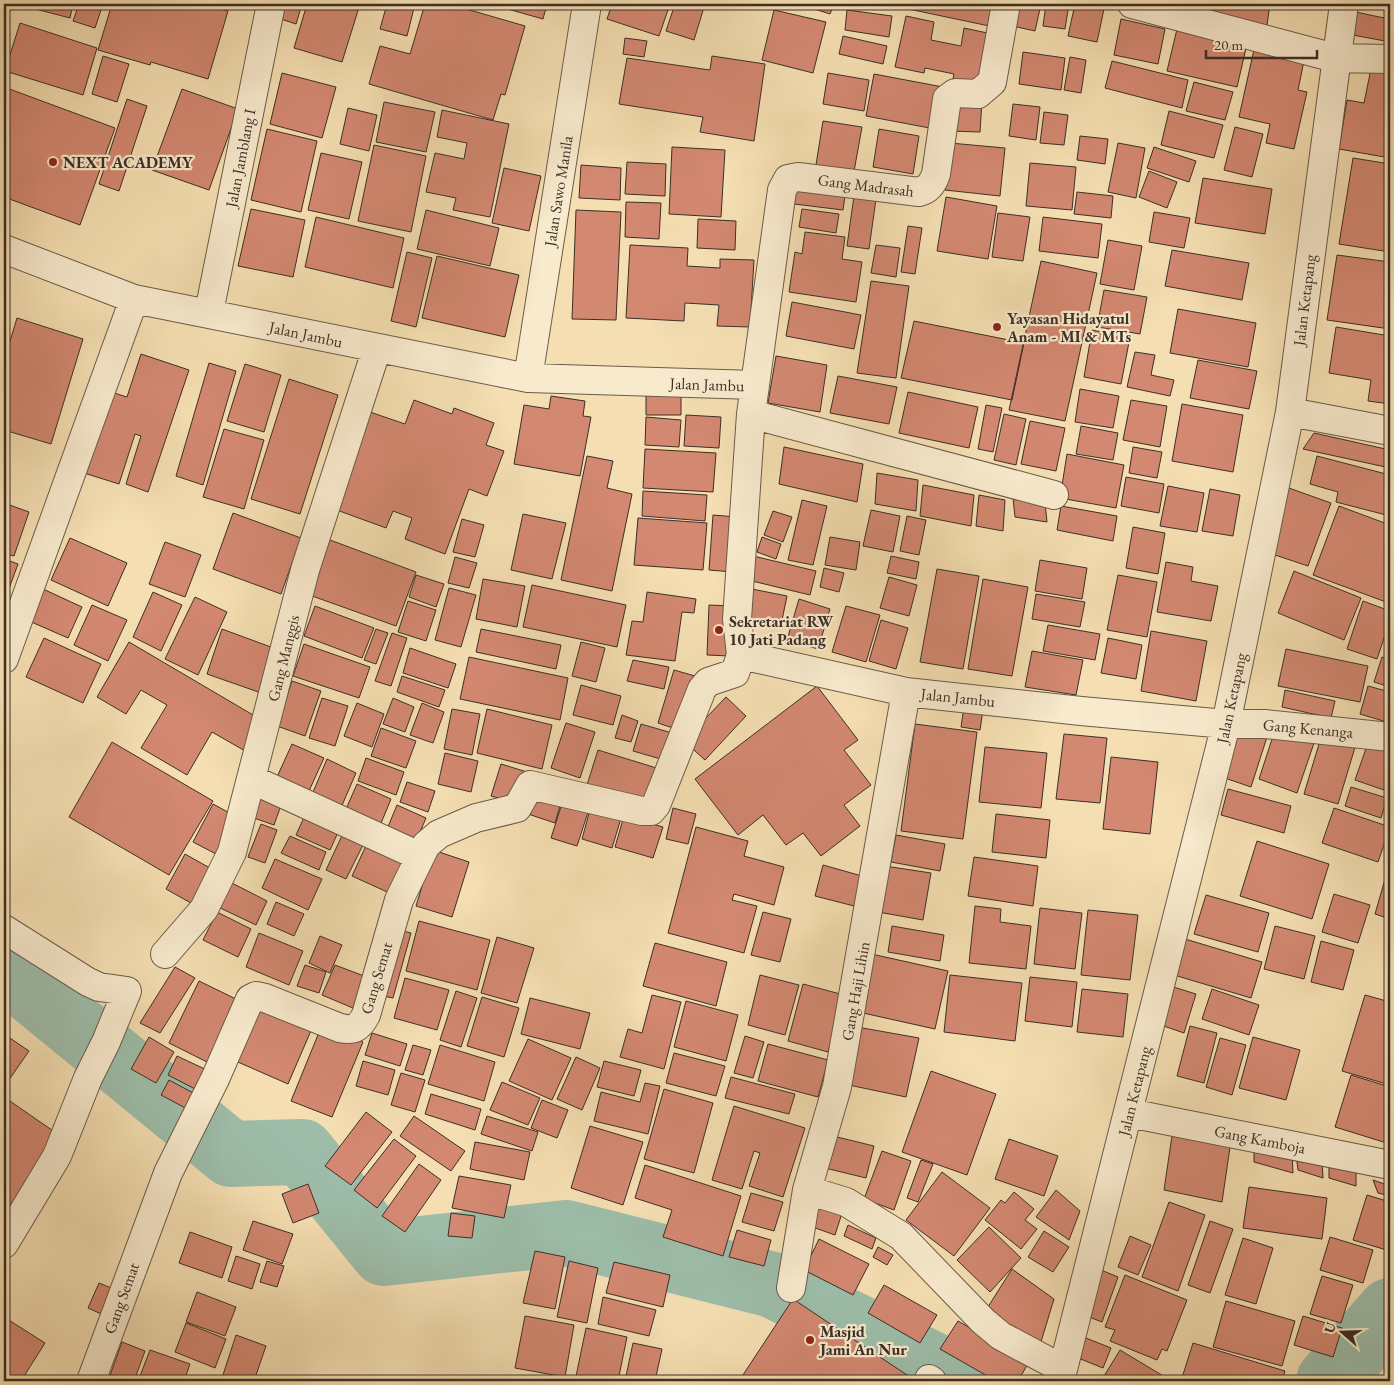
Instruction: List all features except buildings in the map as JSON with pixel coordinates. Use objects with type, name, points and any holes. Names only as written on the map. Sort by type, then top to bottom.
[{"type":"street","name":"Jalan Jamblang I","points":[[209,312],[271,4]]},
{"type":"street","name":"Jalan Sawo Manila","points":[[528,378],[587,4]]},
{"type":"street","name":"Gang Madrasah","points":[[755,385],[782,190],[788,179],[798,177],[919,192],[925,190],[934,180],[936,174],[947,99],[955,93],[978,94],[992,82],[1006,4]]},
{"type":"street","points":[[1132,4],[1335,58],[1390,59]]},
{"type":"street","name":"Jalan Ketapang","points":[[1062,1375],[1226,724],[1290,412],[1335,58],[1344,4]]},
{"type":"street","name":"Jalan Jambu","points":[[4,249],[134,299],[209,312],[528,378],[755,385],[750,414],[737,618],[741,655],[906,692],[1226,724]]},
{"type":"street","points":[[4,659],[54,526],[134,299]]},
{"type":"street","name":"Gang Manggis","points":[[165,954],[204,908],[232,852],[305,570],[377,348]]},
{"type":"street","points":[[1290,412],[1390,430]]},
{"type":"street","points":[[750,414],[1054,495]]},
{"type":"street","name":"Gang Semat","points":[[91,1381],[168,1172],[215,1079],[247,1003],[253,996],[265,998],[340,1028],[350,1030],[359,1026],[366,1015],[399,900],[426,845],[439,834],[476,818],[517,808],[530,785],[642,811],[651,811],[656,805],[702,689],[708,682],[735,673],[741,655]]},
{"type":"street","name":"Gang Haji Lihin","points":[[790,1288],[807,1190],[837,1086],[906,692]]},
{"type":"street","name":"Gang Kenanga","points":[[1226,724],[1265,724],[1390,737]]},
{"type":"street","points":[[251,779],[419,856]]},
{"type":"street","points":[[4,930],[94,984],[112,990],[127,991],[106,1042],[88,1078],[57,1156],[4,1244]]},
{"type":"street","name":"Gang Kamboja","points":[[1129,1113],[1390,1165]]},
{"type":"street","points":[[807,1190],[846,1202],[901,1236],[1001,1336],[1062,1375]]},
{"type":"waterway","points":[[4,968],[231,1154],[302,1152],[384,1253],[566,1233],[773,1285],[965,1381]]},
{"type":"waterway","points":[[1329,1381],[1390,1311]]},
{"type":"place","name":"NEXT ACADEMY","points":[[53,162]]},
{"type":"place","name":"Yayasan Hidayatul Anam - MI & MTs","points":[[997,327]]},
{"type":"place","name":"Sekretariat RW 10 Jati Padang","points":[[719,630]]},
{"type":"place","name":"Masjid Jami An Nur","points":[[810,1340]]}]
